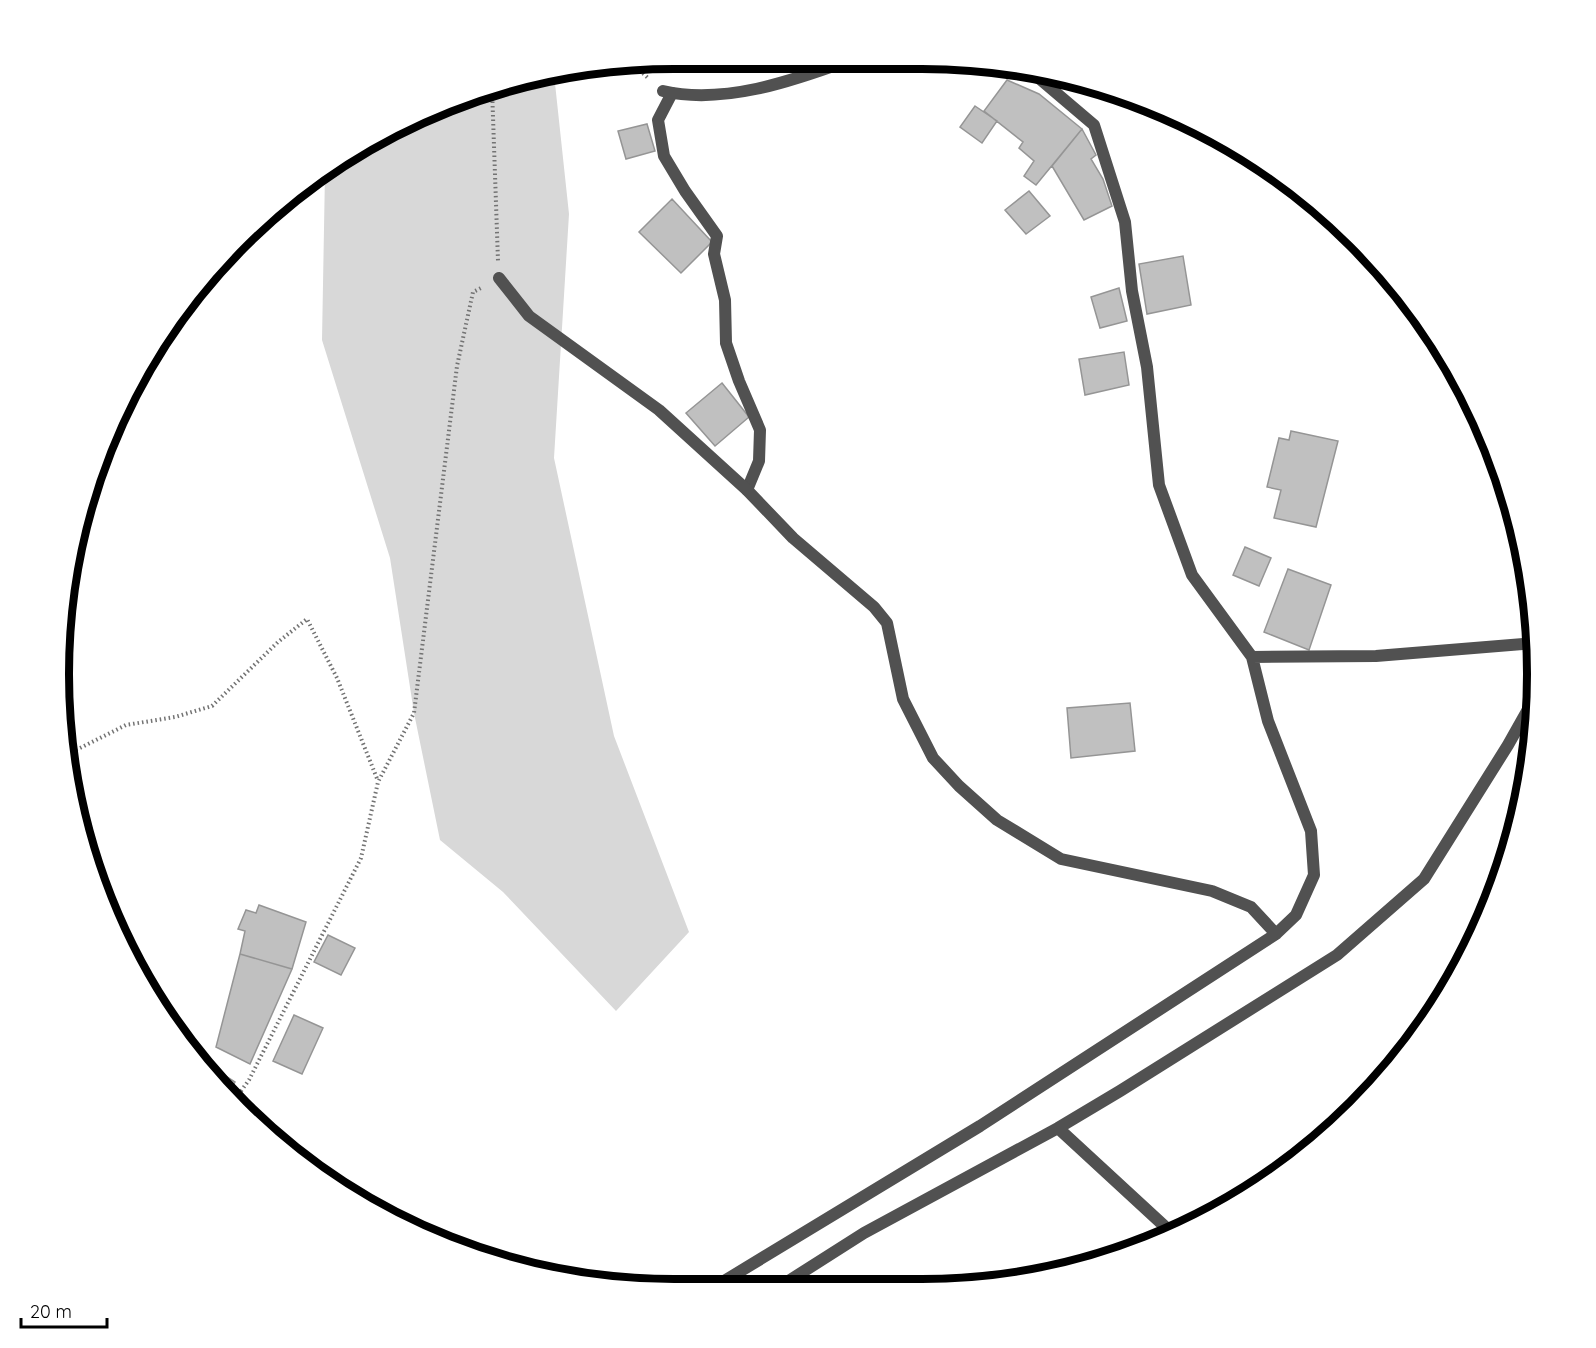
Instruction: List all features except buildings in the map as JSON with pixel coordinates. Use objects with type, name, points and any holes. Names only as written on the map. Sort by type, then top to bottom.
[{"type":"street","points":[[747,490],[759,460],[760,430],[726,343],[725,300],[714,254],[717,236],[685,191],[664,156],[658,120],[668,92],[711,95],[771,86],[823,69]]},
{"type":"street","points":[[726,1279],[981,1126],[1276,934],[1296,915],[1314,875],[1311,831],[1268,721],[1252,657],[1192,575],[1159,485],[1147,367],[1132,291],[1125,222],[1094,125],[1043,82]]},
{"type":"street","points":[[499,278],[529,316],[659,410],[747,490],[793,538],[874,607],[886,623],[903,699],[933,758],[959,786],[997,820],[1061,859],[1212,891],[1251,908],[1276,934]]},
{"type":"street","points":[[1252,657],[1376,656],[1526,644]]},
{"type":"street","points":[[792,1279],[864,1233],[1058,1128],[1337,954],[1424,879],[1526,713]]},
{"type":"street","points":[[1058,1128],[1166,1228]]},
{"type":"path","points":[[239,1094],[249,1080],[361,858],[378,782],[414,713],[457,366],[473,292],[499,278],[492,97]]},
{"type":"path","points":[[74,751],[126,725],[175,717],[212,706],[278,642],[306,619],[337,678],[378,782]]},
{"type":"shaded area","points":[[555,81],[569,214],[554,458],[614,736],[689,932],[616,1011],[503,892],[440,840],[414,713],[390,558],[322,340],[325,180],[371,150],[442,115],[480,101]]}]
